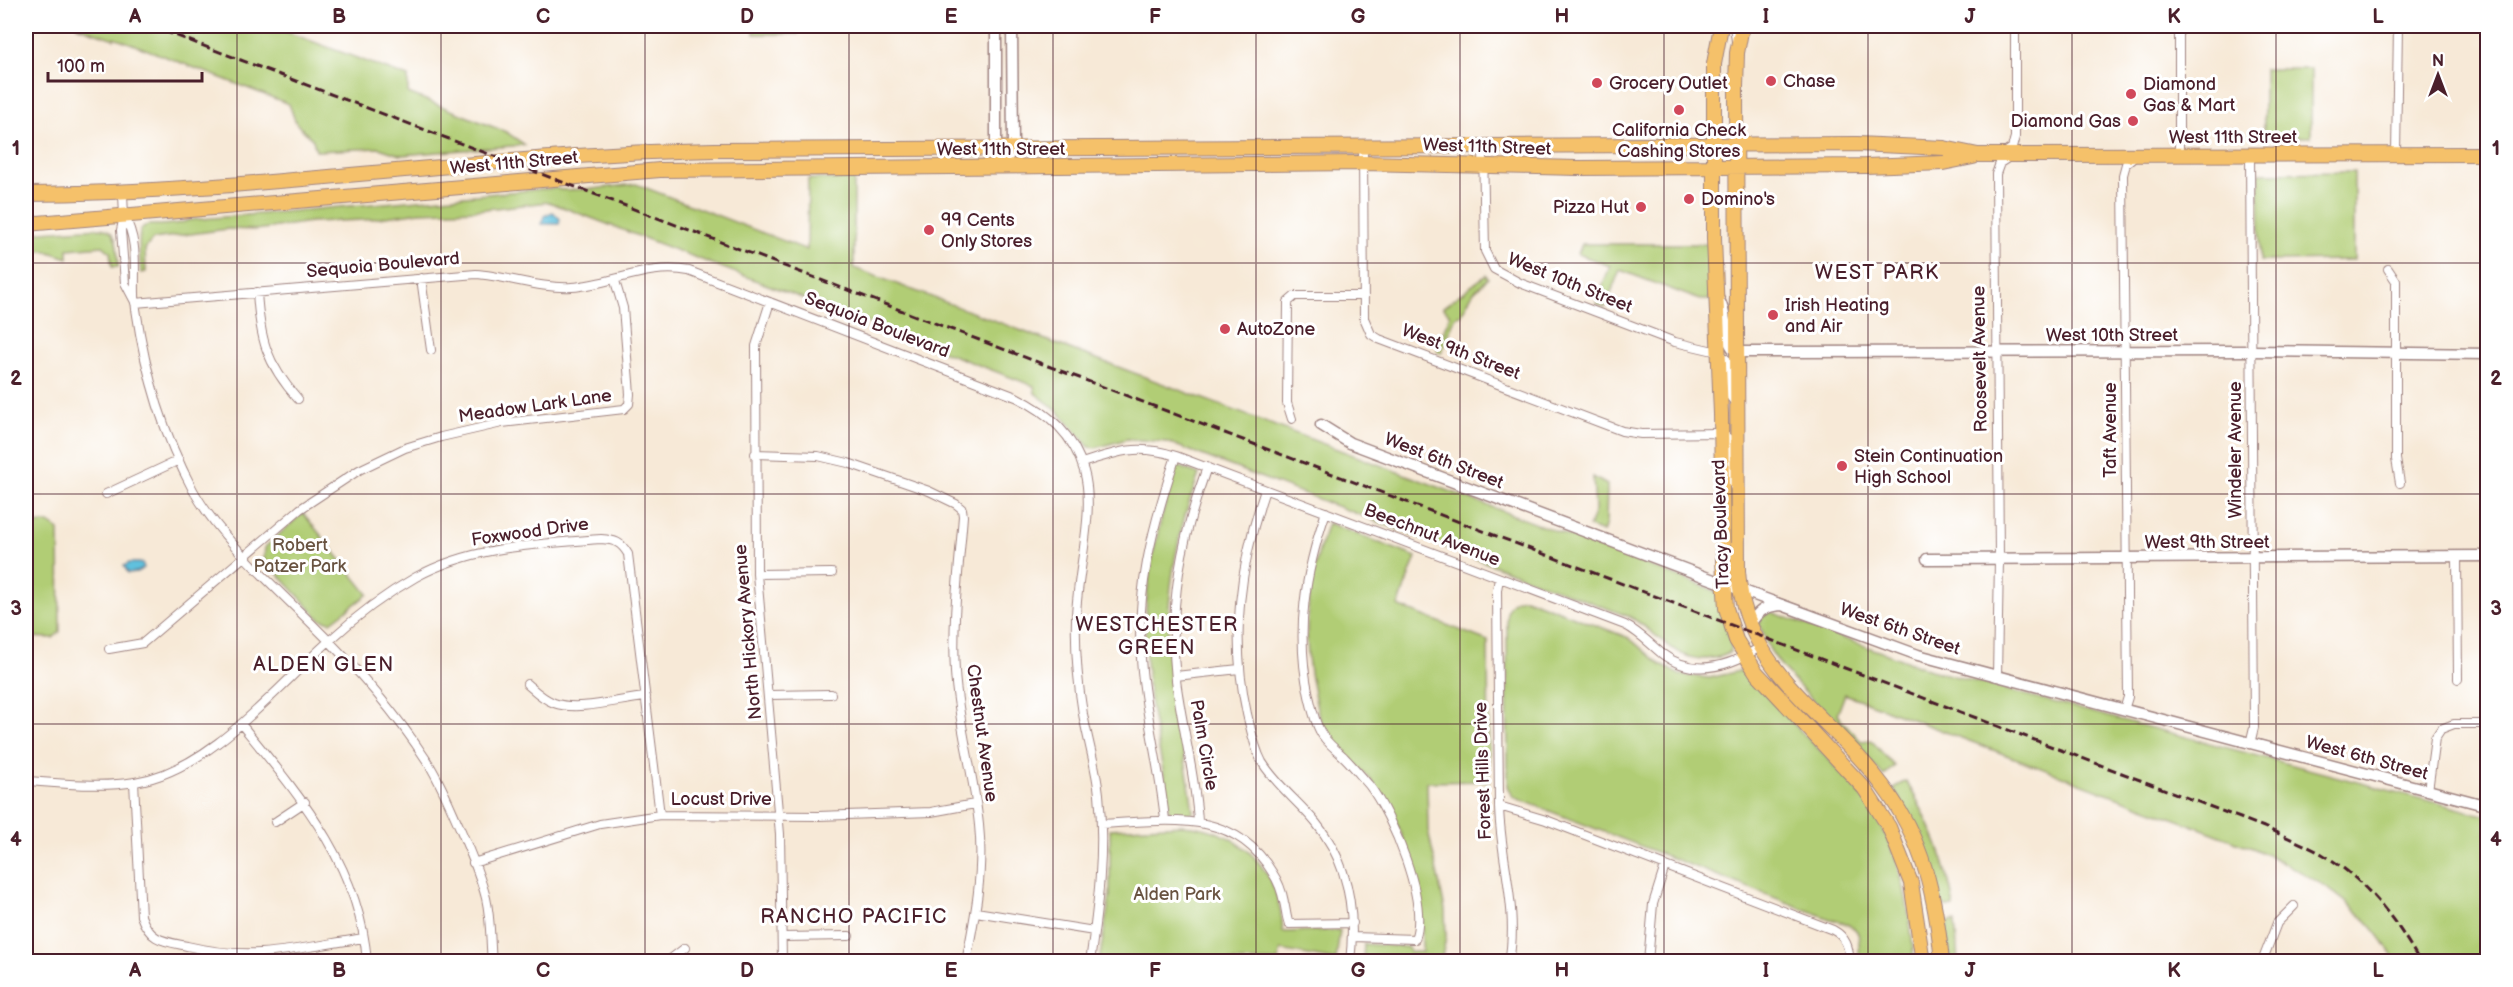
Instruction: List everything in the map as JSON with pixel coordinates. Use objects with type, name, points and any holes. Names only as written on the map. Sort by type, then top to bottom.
[{"type":"main road","name":"Tracy Boulevard","points":[[1721,26],[1714,64],[1715,294],[1722,433],[1723,583],[1730,625],[1745,657],[1762,681],[1864,788],[1889,827],[1911,883],[1923,962]]},
{"type":"main road","name":"Tracy Boulevard","points":[[1742,26],[1737,53],[1736,144],[1740,589],[1749,626],[1760,648],[1787,682],[1874,773],[1901,812],[1918,844],[1929,876],[1942,962]]},
{"type":"main road","name":"West 11th Street","points":[[26,194],[123,194],[631,153],[1868,144],[1944,148],[1978,155],[2006,156],[2487,154]]},
{"type":"main road","name":"West 11th Street","points":[[26,224],[620,172],[708,169],[1363,163],[1539,167],[1905,165],[1943,163],[1978,155]]},
{"type":"street","points":[[996,26],[996,149],[1001,167]]},
{"type":"street","points":[[1001,167],[1013,149],[1012,26]]},
{"type":"street","points":[[1734,26],[1737,53]]},
{"type":"street","name":"Roosevelt Avenue","points":[[1997,677],[1999,559],[1996,174],[2000,163],[2012,148],[2015,137],[2015,26]]},
{"type":"street","points":[[2179,26],[2180,155]]},
{"type":"street","points":[[2396,154],[2398,26]]},
{"type":"street","name":"West 10th Street","points":[[1483,147],[1485,251],[1494,269],[1520,283],[1675,342],[1718,352]]},
{"type":"street","name":"West 9th Street","points":[[1363,148],[1364,296],[1366,326],[1371,334],[1622,431],[1641,434],[1722,433]]},
{"type":"street","name":"Taft Avenue","points":[[2124,710],[2128,697],[2123,175],[2126,164],[2138,155]]},
{"type":"street","name":"Windeler Avenue","points":[[2250,155],[2254,727],[2250,744]]},
{"type":"street","points":[[123,194],[124,216],[121,230],[125,283],[135,303],[142,353],[156,401],[194,492],[215,522],[329,641],[386,705],[428,762],[466,841],[486,898],[492,962]]},
{"type":"street","name":"Sequoia Boulevard","points":[[135,303],[476,274],[568,287],[615,281],[656,268],[670,267],[689,271],[1016,396],[1039,408],[1060,426],[1082,463],[1088,501],[1077,592],[1077,651],[1079,684],[1098,792],[1102,871],[1090,962]]},
{"type":"street","points":[[2388,269],[2396,281],[2396,464],[2400,483]]},
{"type":"street","points":[[421,278],[431,350]]},
{"type":"street","name":"Meadow Lark Lane","points":[[247,556],[300,509],[332,486],[358,470],[405,448],[502,423],[624,409],[629,404],[630,394],[623,308],[615,281]]},
{"type":"street","points":[[257,292],[262,335],[268,357],[279,377],[298,399]]},
{"type":"street","points":[[1715,294],[1725,310],[1729,345],[1737,352]]},
{"type":"street","points":[[1292,419],[1287,403],[1287,302],[1295,296],[1364,296]]},
{"type":"street","name":"North Hickory Avenue","points":[[770,302],[756,346],[757,574],[778,815],[782,962]]},
{"type":"street","name":"West 10th Street","points":[[1737,352],[2251,351],[2487,354]]},
{"type":"street","points":[[1718,352],[1727,360],[1730,396],[1737,407]]},
{"type":"street","name":"West 6th Street","points":[[1321,425],[1350,443],[1918,655],[2487,806]]},
{"type":"street","points":[[1722,433],[1729,439],[1730,476],[1738,495]]},
{"type":"street","name":"Beechnut Avenue","points":[[1082,463],[1117,451],[1138,448],[1158,450],[1176,456],[1625,624],[1642,635],[1664,655],[1681,664],[1712,668],[1735,662],[1760,648]]},
{"type":"street","name":"Chestnut Avenue","points":[[755,454],[818,456],[848,463],[929,491],[962,509],[954,617],[955,673],[979,826],[979,881],[976,912],[966,962]]},
{"type":"street","points":[[1165,820],[1160,774],[1141,670],[1140,620],[1143,577],[1150,536],[1176,456]]},
{"type":"street","points":[[106,494],[179,460]]},
{"type":"street","name":"Palm Circle","points":[[1198,821],[1192,765],[1176,676],[1174,620],[1180,556],[1193,506],[1207,468]]},
{"type":"street","points":[[1265,490],[1254,522],[1242,574],[1237,626],[1239,669],[1254,742],[1262,761],[1280,787],[1317,825],[1338,860],[1347,885],[1353,923],[1350,962]]},
{"type":"street","points":[[1326,512],[1313,555],[1304,600],[1302,642],[1308,690],[1321,734],[1370,787],[1390,819],[1405,855],[1415,895],[1417,917],[1415,939],[1353,937]]},
{"type":"street","name":"Foxwood Drive","points":[[26,781],[91,784],[134,782],[154,777],[190,762],[213,748],[241,724],[329,641],[375,604],[414,578],[440,565],[470,555],[520,546],[602,539],[615,540],[623,545],[628,554],[660,815]]},
{"type":"street","points":[[109,649],[143,643],[231,567],[247,556]]},
{"type":"street","points":[[2457,556],[2458,679]]},
{"type":"street","name":"West 9th Street","points":[[1927,559],[2487,556]]},
{"type":"street","points":[[757,574],[832,573]]},
{"type":"street","name":"Forest Hills Drive","points":[[1499,578],[1497,590],[1498,806],[1512,907],[1509,962]]},
{"type":"street","points":[[1749,626],[1764,607],[1786,605]]},
{"type":"street","points":[[1176,676],[1239,669]]},
{"type":"street","points":[[527,684],[540,696],[554,703],[572,706],[646,697]]},
{"type":"street","points":[[769,695],[831,694]]},
{"type":"street","points":[[241,724],[305,802],[331,844],[352,895],[364,938],[367,962]]},
{"type":"street","points":[[2428,791],[2435,738],[2443,727],[2454,724],[2487,724]]},
{"type":"street","points":[[134,782],[141,916],[145,928],[155,937],[206,951],[246,955],[290,952],[364,938]]},
{"type":"street","points":[[275,822],[305,802]]},
{"type":"street","name":"Locust Drive","points":[[473,863],[600,824],[660,815],[931,812],[975,804]]},
{"type":"street","points":[[1498,806],[1546,820],[1833,930],[1844,938],[1850,962]]},
{"type":"street","points":[[1101,824],[1165,820],[1198,821],[1238,837],[1262,858],[1280,887],[1289,924],[1353,923]]},
{"type":"street","points":[[1648,962],[1653,904],[1665,866]]},
{"type":"street","points":[[2262,962],[2277,923],[2294,906]]},
{"type":"street","points":[[976,912],[1094,931]]},
{"type":"street","points":[[782,937],[849,936]]},
{"type":"street","points":[[662,962],[668,961],[685,948]]},
{"type":"green space","points":[[76,26],[271,26],[408,77],[408,93],[506,132],[525,145],[401,155],[379,148],[316,151],[313,140],[296,123],[289,104],[114,37],[114,39]]},
{"type":"green space","points":[[754,26],[798,26],[798,34],[754,34]]},
{"type":"green space","points":[[2264,69],[2311,69],[2311,137],[2264,137]]},
{"type":"green space","points":[[2354,172],[2354,260],[2260,261],[2259,173]]},
{"type":"green space","points":[[808,179],[854,179],[854,268],[1708,588],[1717,592],[1731,651],[1713,658],[1689,657],[1668,646],[1630,617],[1167,442],[1127,439],[1096,448],[1089,447],[1058,411],[1035,393],[1034,386],[549,202],[477,210],[420,212],[365,220],[311,222],[256,230],[228,229],[153,239],[145,249],[146,272],[141,273],[139,237],[146,226],[175,224],[190,220],[555,188],[561,190],[593,189],[636,184],[807,250]]},
{"type":"green space","points":[[100,228],[111,232],[114,237],[118,267],[112,267],[110,252],[103,246],[68,249],[68,258],[46,251],[26,251],[26,233]]},
{"type":"green space","points":[[1582,244],[1708,244],[1709,300],[1700,300],[1620,270],[1605,307],[1596,303],[1610,266],[1578,254]]},
{"type":"green space","points":[[1486,275],[1488,278],[1473,293],[1461,315],[1456,316],[1441,353],[1437,351],[1450,315],[1443,307]]},
{"type":"green space","points":[[1177,466],[1199,474],[1176,551],[1168,632],[1172,685],[1193,812],[1188,816],[1172,815],[1169,812],[1150,701],[1145,627],[1154,548]]},
{"type":"green space","points":[[1593,477],[1607,485],[1606,523],[1603,532],[1589,527],[1595,510]]},
{"type":"green space","name":"Robert Patzer Park","points":[[303,513],[368,594],[331,622],[320,619],[264,559],[265,547]]},
{"type":"green space","points":[[49,523],[59,530],[60,632],[53,638],[26,637],[26,524]]},
{"type":"green space","points":[[1328,523],[1416,557],[1398,606],[1488,641],[1489,781],[1427,782],[1428,830],[1445,910],[1446,938],[1441,961],[1363,961],[1364,944],[1407,947],[1411,952],[1422,952],[1422,928],[1411,860],[1394,818],[1383,797],[1369,778],[1327,735],[1317,710],[1307,650],[1308,607],[1315,565]]},
{"type":"green space","points":[[1525,598],[1629,638],[1661,665],[1680,675],[1710,678],[1739,671],[1750,675],[1775,705],[1857,790],[1883,829],[1905,892],[1914,961],[1858,961],[1859,936],[1849,925],[1513,797],[1508,786],[1507,613],[1513,602]]},
{"type":"green space","points":[[1771,612],[1931,670],[2487,816],[2487,961],[2395,961],[2369,923],[2335,893],[2276,859],[2255,849],[1845,694],[1837,715],[1861,741],[1871,740],[1894,766],[1884,776],[1783,669],[1770,650],[1759,624],[1762,617]]},
{"type":"green space","points":[[1906,781],[1923,811],[1942,857],[1954,907],[1941,904],[1934,873],[1923,843],[1910,815],[1893,788]]},
{"type":"green space","name":"Alden Park","points":[[1183,825],[1205,829],[1224,836],[1241,845],[1255,858],[1275,891],[1283,932],[1340,930],[1336,960],[1281,950],[1278,961],[1099,962],[1110,896],[1110,829]]},
{"type":"green space","points":[[1955,921],[1958,961],[1950,961],[1946,929],[1949,922]]},
{"type":"water","points":[[553,212],[560,219],[559,224],[542,224],[544,216]]},
{"type":"water","points":[[129,563],[142,563],[144,568],[128,573],[124,566]]},
{"type":"railway","points":[[151,26],[2264,827],[2322,854],[2352,875],[2378,901],[2401,930],[2420,962]]},
{"type":"place","name":"Chase","points":[[1771,81]]},
{"type":"place","name":"Grocery Outlet","points":[[1597,83]]},
{"type":"place","name":"Diamond Gas & Mart","points":[[2131,94]]},
{"type":"place","name":"California Check Cashing Stores","points":[[1679,110]]},
{"type":"place","name":"Diamond Gas","points":[[2133,121]]},
{"type":"place","name":"Domino's","points":[[1689,199]]},
{"type":"place","name":"Pizza Hut","points":[[1641,207]]},
{"type":"place","name":"99 Cents Only Stores","points":[[929,230]]},
{"type":"place","name":"Irish Heating and Air","points":[[1773,315]]},
{"type":"place","name":"AutoZone","points":[[1225,329]]},
{"type":"place","name":"Stein Continuation High School","points":[[1842,466]]},
{"type":"district","name":"WEST PARK","points":[[1877,273]]},
{"type":"district","name":"WESTCHESTER GREEN","points":[[1157,636]]},
{"type":"district","name":"ALDEN GLEN","points":[[324,665]]},
{"type":"district","name":"RANCHO PACIFIC","points":[[854,917]]}]
